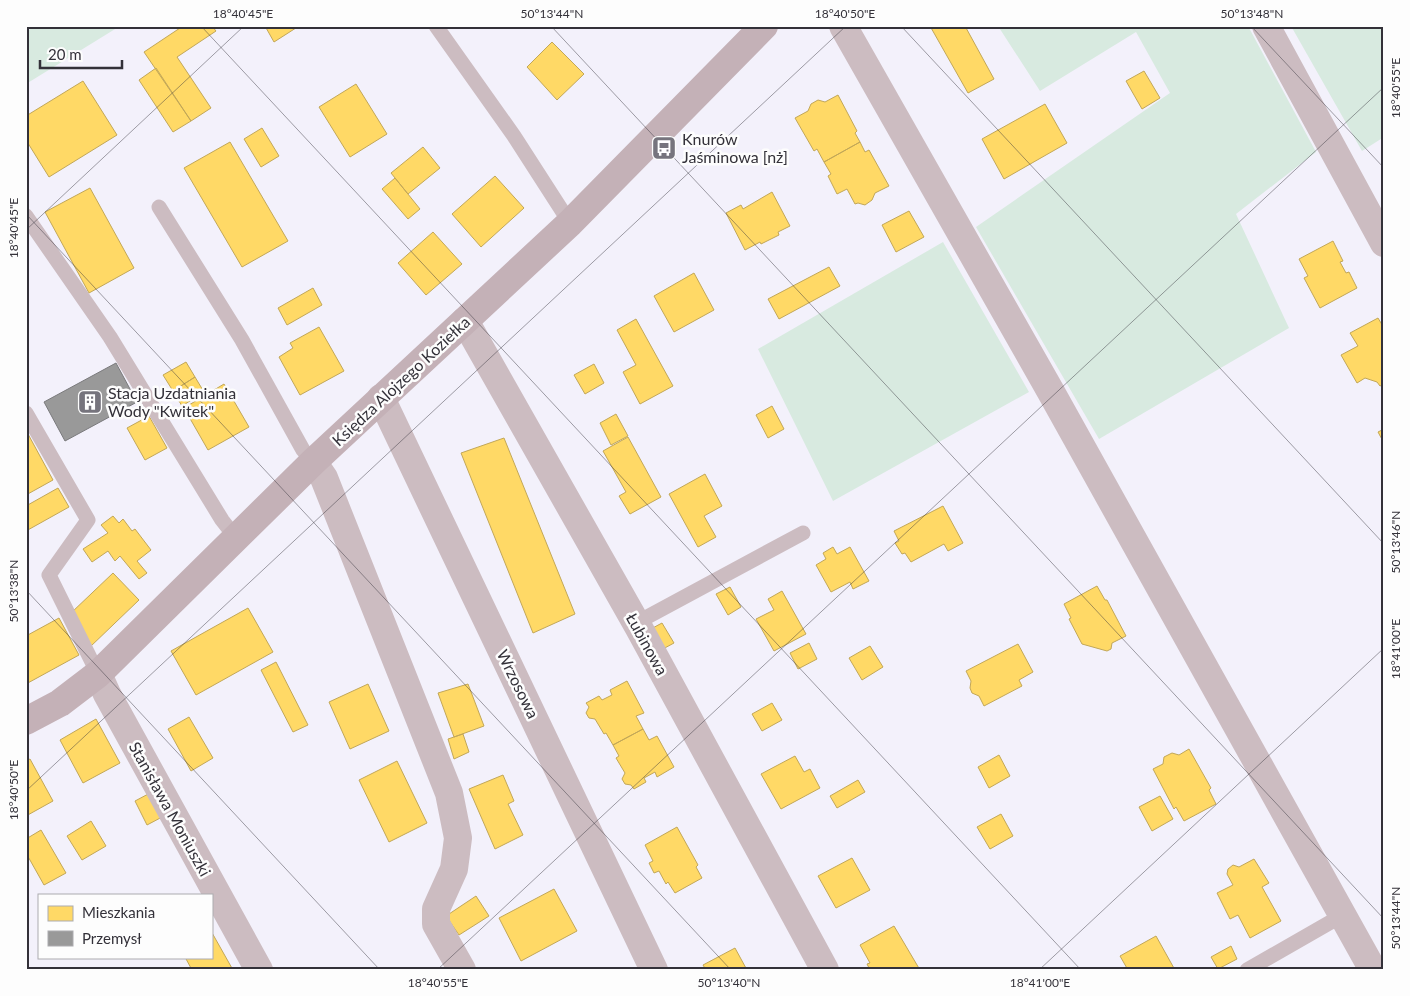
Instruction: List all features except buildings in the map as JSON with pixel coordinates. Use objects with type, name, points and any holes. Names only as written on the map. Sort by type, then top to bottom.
[{"type":"street","name":"Księdza Alojzego Koziełka","points":[[26,721],[60,703],[98,674],[313,462],[570,223],[764,26]]},
{"type":"street","points":[[843,26],[1046,384],[1373,970]]},
{"type":"street","points":[[1266,26],[1384,243]]},
{"type":"street","name":"Łubinowa","points":[[465,321],[636,623],[825,970]]},
{"type":"street","name":"Wrzosowa","points":[[380,398],[654,970]]},
{"type":"street","points":[[313,462],[324,478],[448,793],[458,838],[454,869],[436,909],[436,924],[462,970]]},
{"type":"street","name":"Stanisława Moniuszki","points":[[98,674],[107,694],[259,970]]},
{"type":"lane","points":[[436,26],[514,136],[570,223]]},
{"type":"lane","points":[[159,207],[242,340],[303,450],[313,462]]},
{"type":"lane","points":[[26,216],[110,337],[222,520],[236,538]]},
{"type":"lane","points":[[26,413],[88,520],[48,575],[98,674]]},
{"type":"lane","points":[[636,623],[802,533]]},
{"type":"lane","points":[[1247,970],[1343,915]]},
{"type":"green space","points":[[35,26],[120,26],[26,84],[26,32]]},
{"type":"green space","points":[[998,26],[1248,26],[1316,152],[1236,214],[1289,328],[1099,439],[976,227],[1170,93],[1136,32],[1040,91]]},
{"type":"green space","points":[[1291,26],[1384,26],[1384,137],[1362,151]]},
{"type":"green space","points":[[943,242],[1029,392],[833,501],[758,349]]},
{"type":"place","name":"Knurów Jaśminowa [nż]","points":[[664,148]]},
{"type":"place","name":"Stacja Uzdatniania Wody \"Kwitek\"","points":[[90,402]]}]
